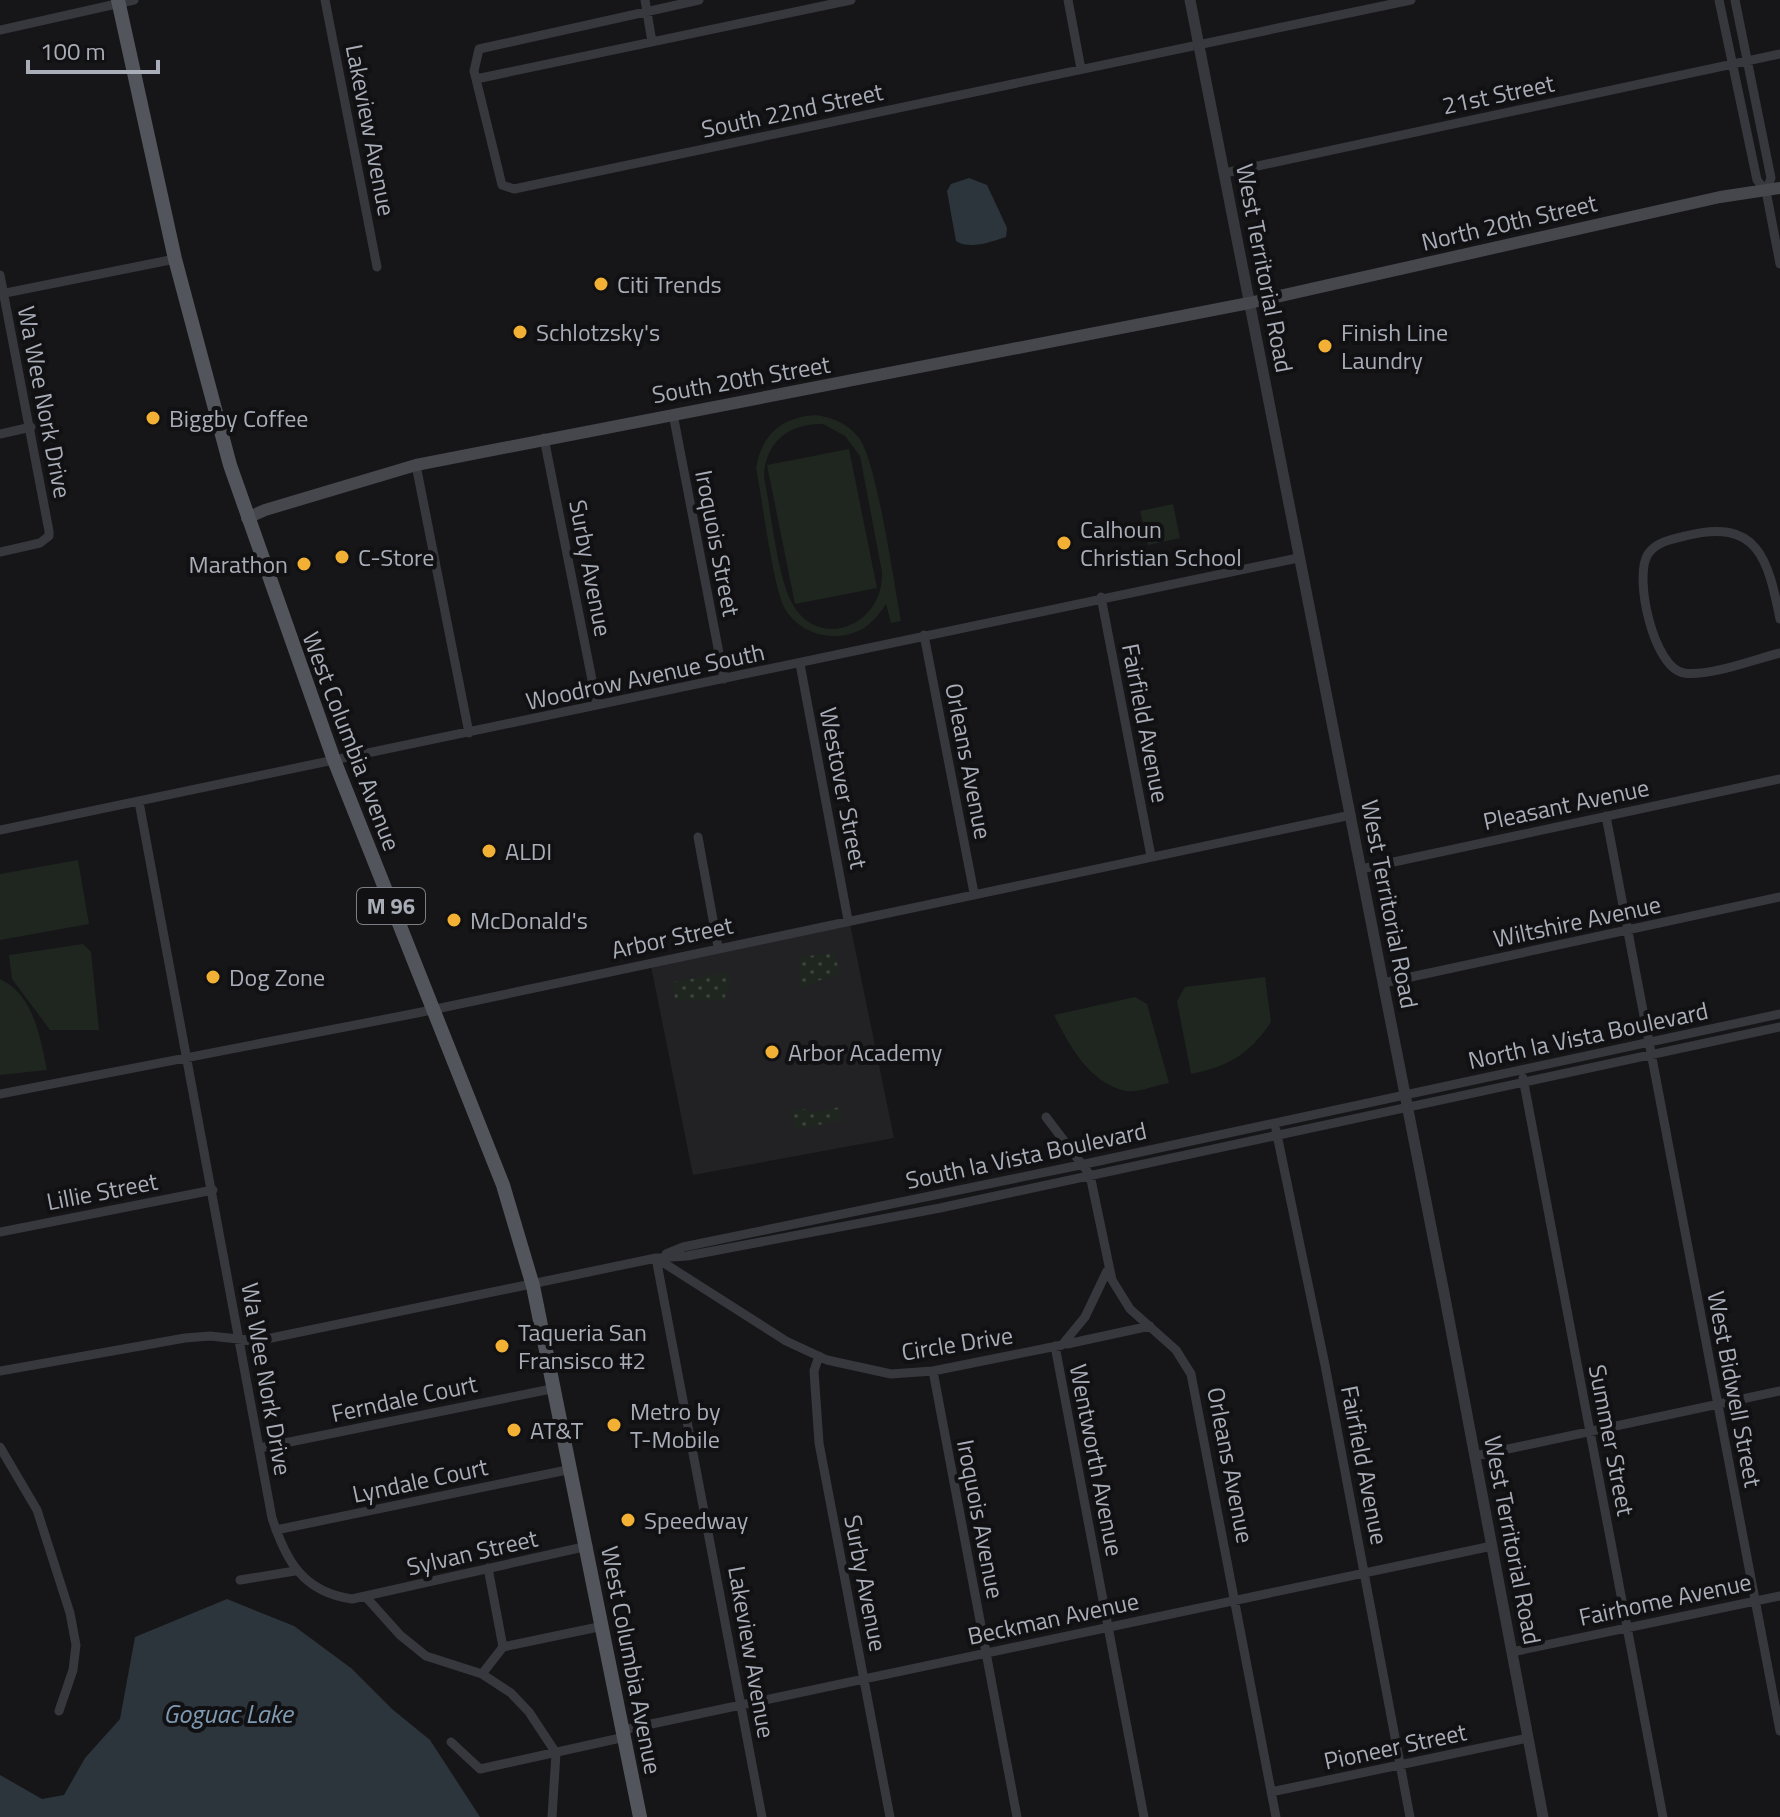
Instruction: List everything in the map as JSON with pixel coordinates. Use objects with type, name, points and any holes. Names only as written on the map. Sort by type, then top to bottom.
[{"type":"main road","name":"West Columbia Avenue","points":[[118,2],[175,259],[210,399],[247,518],[334,760],[503,1185],[533,1286],[588,1546],[640,1817]]},
{"type":"main road","name":"North 20th Street","points":[[1249,303],[1720,197],[1780,188]]},
{"type":"main road","name":"South 20th Street","points":[[247,518],[416,465],[1249,303]]},
{"type":"street","points":[[0,30],[134,0]]},
{"type":"street","name":"Lakeview Avenue","points":[[325,0],[377,267]]},
{"type":"street","points":[[699,0],[646,5],[488,45],[475,54],[476,79],[851,0]]},
{"type":"street","points":[[1068,0],[1081,69]]},
{"type":"street","name":"West Territorial Road","points":[[1190,0],[1408,1107],[1543,1817]]},
{"type":"street","name":"South 22nd Street","points":[[476,79],[498,176],[506,189],[514,189],[1411,0]]},
{"type":"street","points":[[1719,0],[1757,180],[1766,191],[1780,264]]},
{"type":"street","points":[[1735,0],[1771,178],[1766,191]]},
{"type":"street","points":[[646,5],[652,42]]},
{"type":"street","name":"21st Street","points":[[1225,173],[1780,54]]},
{"type":"street","points":[[2,294],[175,259]]},
{"type":"street","name":"Wa Wee Nork Drive","points":[[0,275],[31,427],[49,536],[40,543],[0,552]]},
{"type":"street","name":"Iroquois Street","points":[[673,414],[724,679]]},
{"type":"street","points":[[0,434],[31,427]]},
{"type":"street","name":"Surby Avenue","points":[[544,438],[597,705]]},
{"type":"street","points":[[416,465],[469,733]]},
{"type":"street","points":[[1780,619],[1766,561],[1757,547],[1743,535],[1714,530],[1667,540],[1655,547],[1644,563],[1645,591],[1656,644],[1666,664],[1674,670],[1694,673],[1780,653]]},
{"type":"street","name":"Woodrow Avenue South","points":[[0,830],[1298,558]]},
{"type":"street","name":"Fairfield Avenue","points":[[1101,597],[1151,856]]},
{"type":"street","name":"Orleans Avenue","points":[[924,635],[974,893]]},
{"type":"street","name":"Westover Street","points":[[800,664],[848,920]]},
{"type":"street","name":"Pleasant Avenue","points":[[1361,869],[1780,779]]},
{"type":"street","name":"Wa Wee Nork Drive","points":[[139,802],[276,1530],[295,1571]]},
{"type":"street","name":"Arbor Street","points":[[0,1094],[432,1009],[1351,815]]},
{"type":"street","points":[[1606,816],[1649,1043]]},
{"type":"street","points":[[698,837],[718,947]]},
{"type":"street","name":"Wiltshire Avenue","points":[[1383,983],[1780,897]]},
{"type":"street","points":[[1779,1014],[1780,1027]]},
{"type":"street","name":"North la Vista Boulevard","points":[[1405,1094],[1779,1014]]},
{"type":"street","name":"North la Vista Boulevard","points":[[1408,1107],[1780,1027]]},
{"type":"street","name":"West Bidwell Street","points":[[1649,1043],[1780,1731]]},
{"type":"street","name":"Summer Street","points":[[1521,1070],[1663,1817]]},
{"type":"street","name":"South la Vista Boulevard","points":[[656,1258],[683,1247],[1405,1094]]},
{"type":"street","name":"South la Vista Boulevard","points":[[0,1371],[170,1340],[210,1336],[257,1341],[656,1258],[687,1256],[895,1216],[1408,1107]]},
{"type":"street","name":"Orleans Avenue","points":[[1046,1117],[1085,1164],[1090,1175],[1107,1271],[1130,1309],[1176,1350],[1194,1384],[1276,1817]]},
{"type":"street","name":"Fairfield Avenue","points":[[1273,1123],[1410,1817]]},
{"type":"street","name":"Lillie Street","points":[[0,1232],[213,1190]]},
{"type":"street","name":"Lakeview Avenue","points":[[656,1258],[762,1817]]},
{"type":"street","name":"Circle Drive","points":[[656,1258],[786,1341],[856,1370],[891,1374],[933,1371],[1150,1326]]},
{"type":"street","points":[[1058,1346],[1085,1317],[1107,1271]]},
{"type":"street","name":"Wentworth Avenue","points":[[1058,1346],[1144,1817]]},
{"type":"street","name":"Surby Avenue","points":[[819,1356],[814,1371],[819,1443],[890,1817]]},
{"type":"street","name":"Iroquois Avenue","points":[[933,1371],[1017,1817]]},
{"type":"street","name":"Ferndale Court","points":[[260,1448],[556,1388]]},
{"type":"street","points":[[1475,1456],[1780,1391]]},
{"type":"street","points":[[0,1447],[37,1510],[70,1613],[76,1645],[73,1670],[59,1711]]},
{"type":"street","name":"Lyndale Court","points":[[276,1530],[572,1469]]},
{"type":"street","name":"Sylvan Street","points":[[365,1596],[588,1546]]},
{"type":"street","name":"Beckman Avenue","points":[[451,1742],[480,1769],[556,1753],[741,1705],[1492,1546]]},
{"type":"street","points":[[488,1568],[503,1647]]},
{"type":"street","points":[[240,1580],[295,1571],[343,1597],[365,1596],[400,1635],[426,1656],[482,1674],[520,1703],[556,1753],[552,1817]]},
{"type":"street","name":"Fairhome Avenue","points":[[1512,1652],[1780,1596]]},
{"type":"street","points":[[482,1674],[503,1647],[603,1626]]},
{"type":"street","name":"Pioneer Street","points":[[1271,1792],[1528,1738]]},
{"type":"shaded area","points":[[816,415],[840,422],[859,438],[866,451],[878,497],[901,621],[891,623],[886,604],[872,622],[860,630],[829,636],[801,626],[785,609],[772,563],[756,468],[769,437],[784,424]],"holes":[[[823,424],[845,436],[860,456],[882,572],[880,591],[872,607],[861,619],[832,629],[817,626],[803,618],[792,603],[778,560],[764,477],[765,465],[774,445],[790,431]]]},
{"type":"shaded area","points":[[849,449],[877,588],[795,604],[767,465]]},
{"type":"shaded area","points":[[1173,504],[1180,538],[1148,545],[1140,511]]},
{"type":"shaded area","points":[[78,860],[89,924],[0,940],[0,874]]},
{"type":"shaded area","name":"Arbor Academy","points":[[850,924],[894,1138],[693,1175],[651,966]]},
{"type":"shaded area","points":[[83,944],[91,952],[99,1030],[50,1030],[12,979],[9,955]]},
{"type":"shaded area","points":[[833,953],[841,973],[800,987],[800,957]]},
{"type":"shaded area","points":[[725,973],[731,980],[724,1000],[675,1000],[673,982]]},
{"type":"shaded area","points":[[1265,977],[1271,1022],[1263,1033],[1246,1051],[1227,1063],[1191,1074],[1177,1001],[1185,987]]},
{"type":"shaded area","points":[[0,979],[21,995],[28,1006],[38,1031],[47,1070],[0,1075]]},
{"type":"shaded area","points":[[1135,997],[1147,1004],[1169,1083],[1126,1091],[1113,1087],[1091,1071],[1066,1038],[1054,1015]]},
{"type":"shaded area","points":[[840,1107],[842,1120],[796,1130],[792,1111],[805,1109],[809,1113]]},
{"type":"water","points":[[969,178],[987,185],[1007,228],[1006,237],[974,245],[956,241],[947,191],[951,184]]},
{"type":"water","name":"Goguac Lake","points":[[227,1599],[294,1626],[351,1668],[392,1709],[430,1740],[480,1817],[0,1817],[0,1775],[42,1799],[64,1795],[85,1758],[120,1719],[135,1637]]},
{"type":"place","name":"Citi Trends","points":[[601,284]]},
{"type":"place","name":"Schlotzsky's","points":[[520,332]]},
{"type":"place","name":"Finish Line Laundry","points":[[1325,346]]},
{"type":"place","name":"Biggby Coffee","points":[[153,418]]},
{"type":"place","name":"Calhoun Christian School","points":[[1064,543]]},
{"type":"place","name":"C-Store","points":[[342,557]]},
{"type":"place","name":"Marathon","points":[[304,564]]},
{"type":"place","name":"ALDI","points":[[489,851]]},
{"type":"place","name":"McDonald's","points":[[454,920]]},
{"type":"place","name":"Dog Zone","points":[[213,977]]},
{"type":"place","name":"Arbor Academy","points":[[772,1052]]},
{"type":"place","name":"Taqueria San Fransisco #2","points":[[502,1346]]},
{"type":"place","name":"Metro by T-Mobile","points":[[614,1425]]},
{"type":"place","name":"AT&T","points":[[514,1430]]},
{"type":"place","name":"Speedway","points":[[628,1520]]}]
